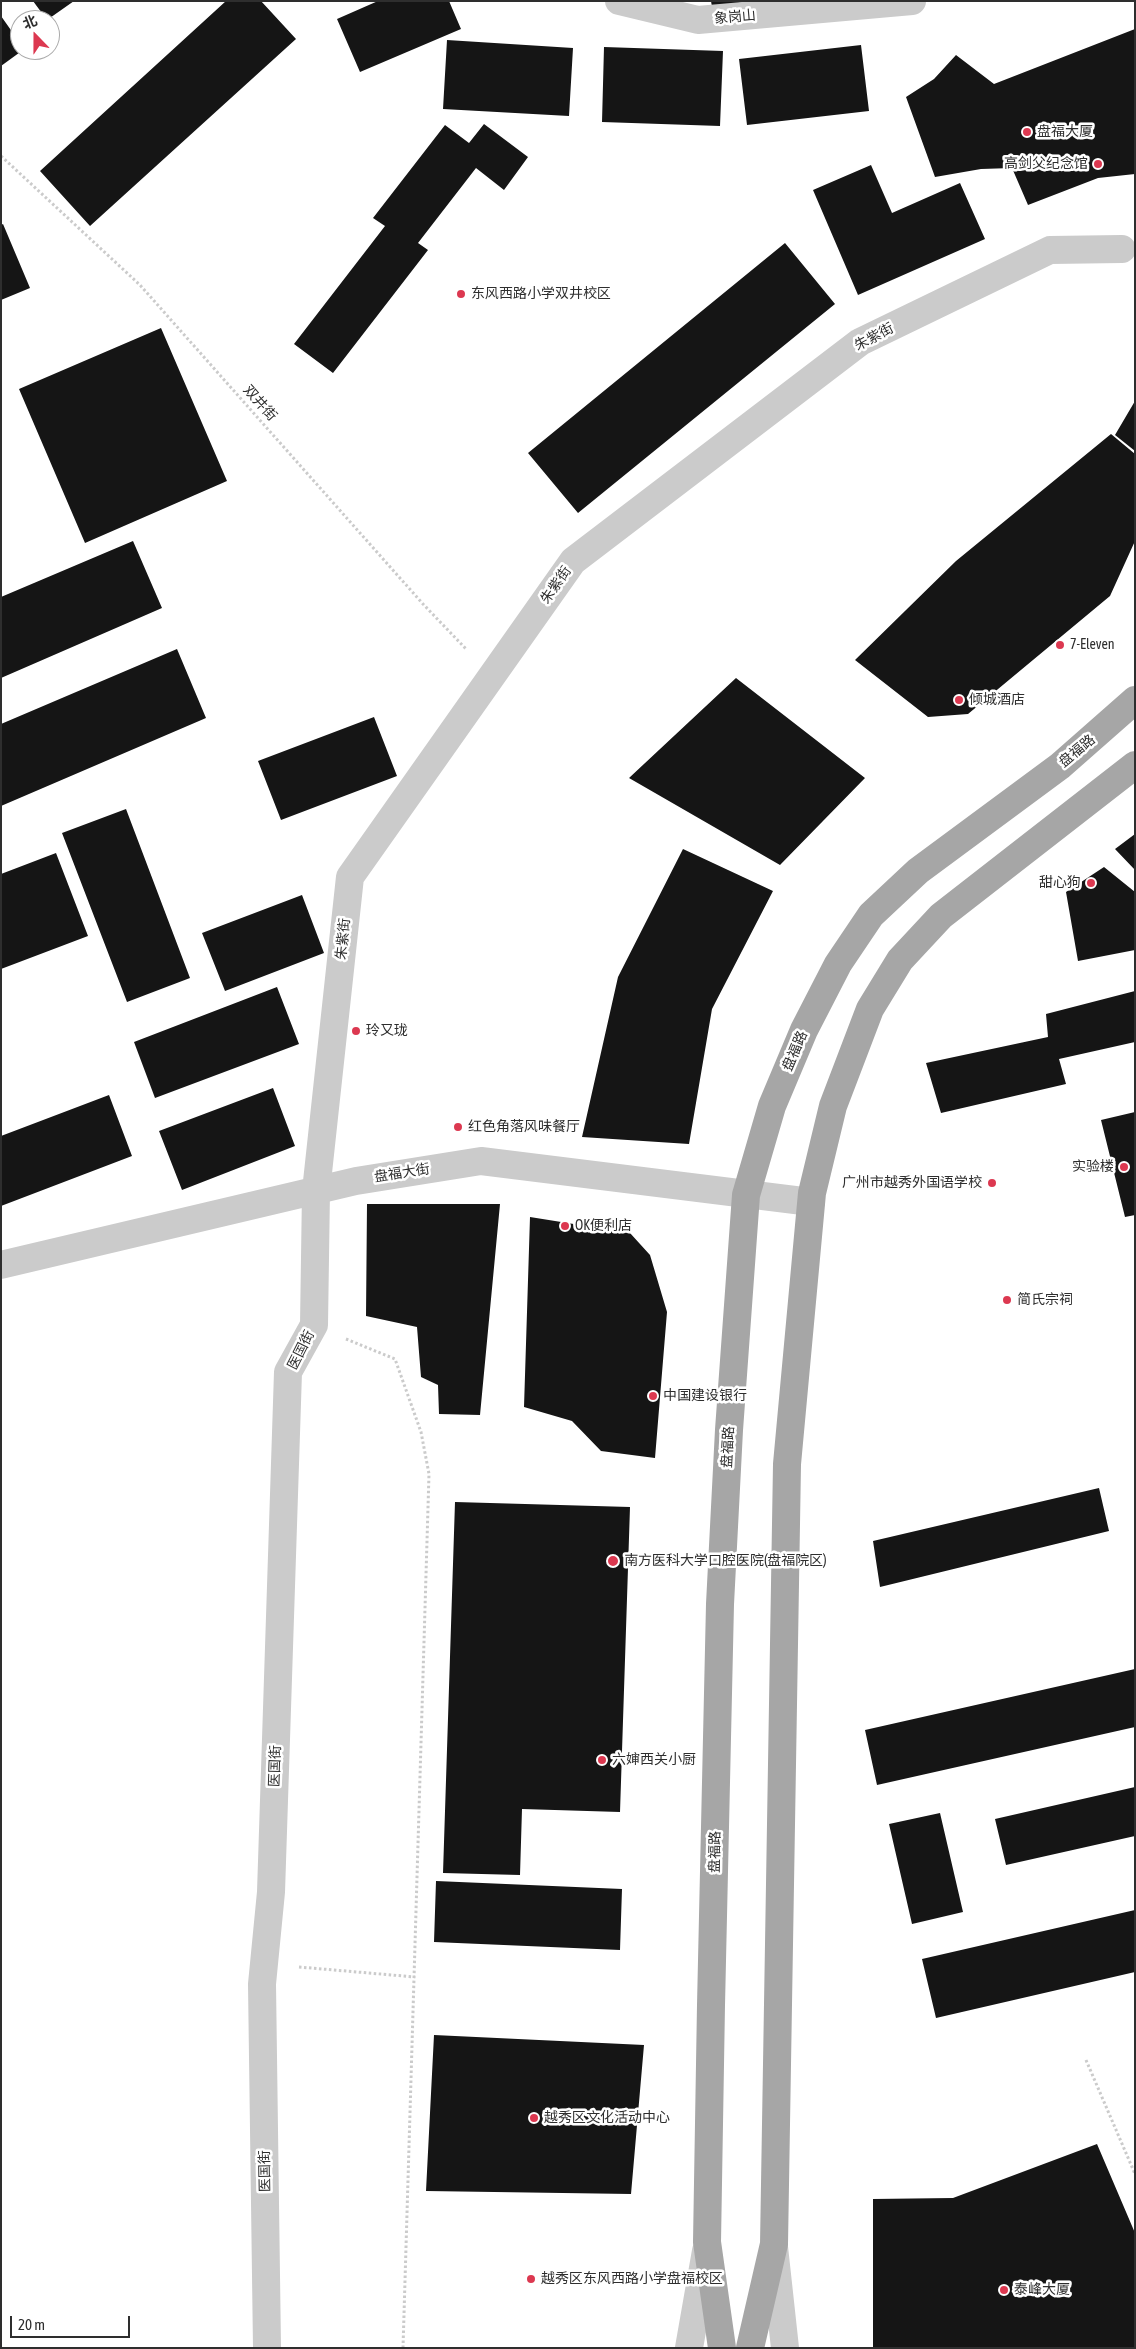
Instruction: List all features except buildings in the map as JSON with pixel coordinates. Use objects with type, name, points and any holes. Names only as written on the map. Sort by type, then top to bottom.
[{"type":"main road","name":"盘福路","points":[[722,2348],[707,2242],[720,1604],[729,1430],[746,1195],[772,1106],[804,1030],[838,964],[871,915],[918,871],[1002,811],[1060,766],[1135,700]]},
{"type":"main road","points":[[750,2348],[774,2244],[787,1464],[811,1202],[833,1106],[870,1009],[900,960],[941,916],[1135,765]]},
{"type":"street","name":"象岗山","points":[[619,1],[698,20],[912,1]]},
{"type":"street","name":"朱紫街","points":[[316,1190],[350,877],[573,561],[860,342],[1050,250],[1122,249]]},
{"type":"street","name":"盘福大街","points":[[1,1265],[356,1181],[481,1161],[811,1202]]},
{"type":"street","name":"医国街","points":[[267,2348],[262,1984],[271,1892],[288,1372],[314,1325],[316,1190]]},
{"type":"street","points":[[689,2348],[707,2242]]},
{"type":"street","points":[[774,2244],[785,2348]]},
{"type":"path","name":"双井街","points":[[1,156],[140,285],[423,604],[492,676]]},
{"type":"path","points":[[314,1325],[395,1359],[421,1432],[429,1474],[403,2348]]},
{"type":"path","points":[[264,1964],[415,1977]]},
{"type":"path","points":[[1086,2060],[1135,2174]]},
{"type":"place","name":"盘福大厦","points":[[1027,132]]},
{"type":"place","name":"高剑父纪念馆","points":[[1098,164]]},
{"type":"place","name":"东风西路小学双井校区","points":[[461,294]]},
{"type":"place","name":"7-Eleven","points":[[1060,645]]},
{"type":"place","name":"倾城酒店","points":[[959,700]]},
{"type":"place","name":"甜心狗","points":[[1091,883]]},
{"type":"place","name":"玲又珑","points":[[356,1031]]},
{"type":"place","name":"红色角落风味餐厅","points":[[458,1127]]},
{"type":"place","name":"实验楼","points":[[1124,1167]]},
{"type":"place","name":"广州市越秀外国语学校","points":[[992,1183]]},
{"type":"place","name":"OK便利店","points":[[565,1226]]},
{"type":"place","name":"简氏宗祠","points":[[1007,1300]]},
{"type":"place","name":"中国建设银行","points":[[653,1396]]},
{"type":"place","name":"南方医科大学口腔医院(盘福院区)","points":[[613,1561]]},
{"type":"place","name":"六婶西关小厨","points":[[602,1760]]},
{"type":"place","name":"越秀区文化活动中心","points":[[534,2118]]},
{"type":"place","name":"越秀区东风西路小学盘福校区","points":[[531,2279]]},
{"type":"place","name":"泰峰大厦","points":[[1004,2290]]}]
